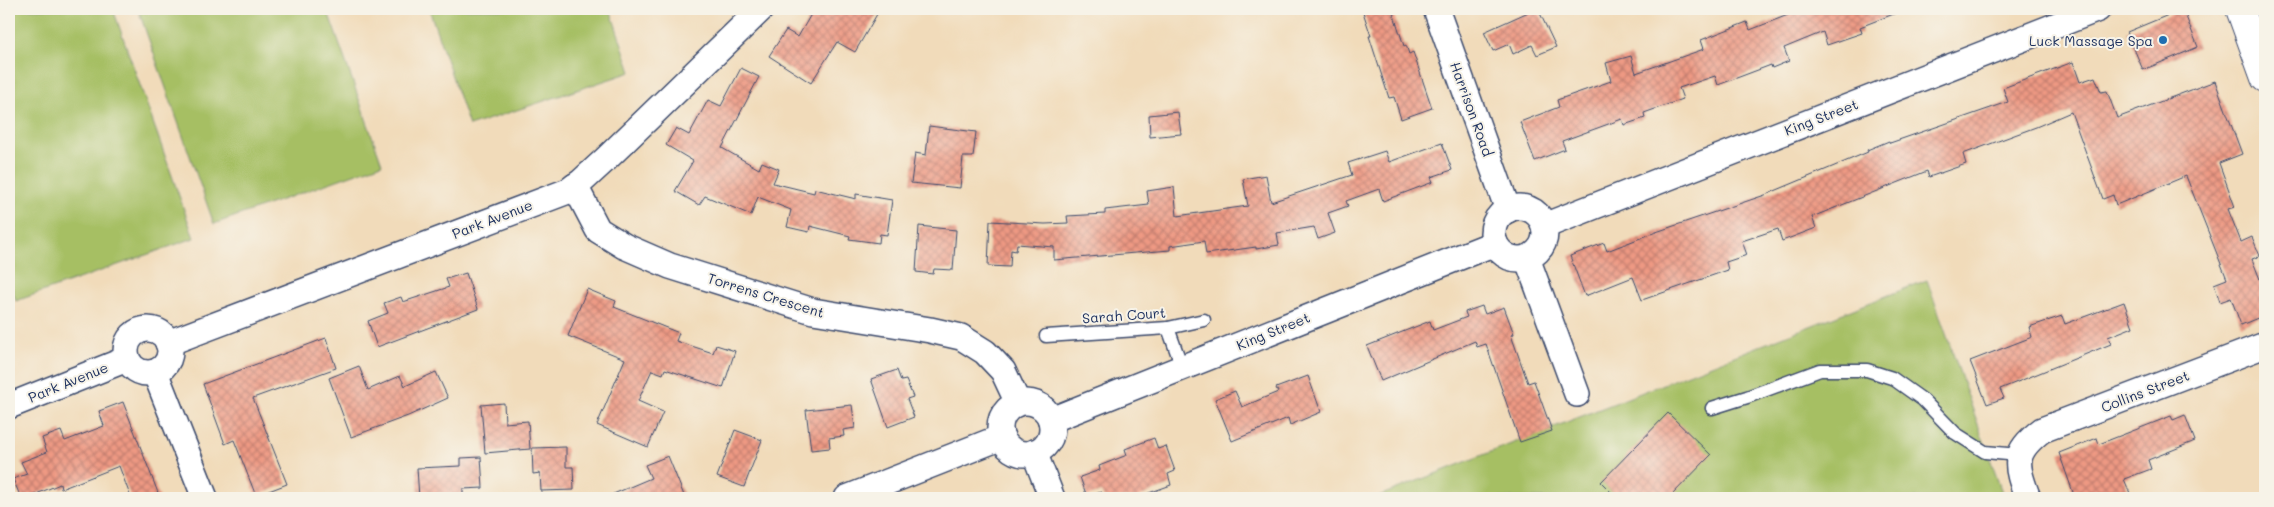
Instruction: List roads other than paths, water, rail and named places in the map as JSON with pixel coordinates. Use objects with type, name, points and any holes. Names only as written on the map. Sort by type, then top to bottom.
[{"type":"main road","points":[[2240,9],[2265,78]]},
{"type":"street","name":"Park Avenue","points":[[168,343],[568,191],[645,122],[761,9]]},
{"type":"street","name":"Harrison Road","points":[[1436,9],[1508,210]]},
{"type":"street","name":"King Street","points":[[1544,226],[2098,9]]},
{"type":"street","name":"Torrens Crescent","points":[[575,186],[598,230],[624,246],[670,266],[813,311],[930,330],[961,337],[985,352],[1002,371],[1018,403]]},
{"type":"street","points":[[1528,209],[1538,215],[1544,226],[1544,237],[1540,249],[1527,258],[1515,259],[1506,256],[1495,243],[1493,234],[1495,223],[1508,210],[1528,209]]},
{"type":"street","name":"King Street","points":[[1051,420],[1495,243]]},
{"type":"street","points":[[1527,258],[1577,394]]},
{"type":"street","points":[[140,330],[157,331],[168,343],[169,357],[166,364],[156,372],[141,372],[134,368],[127,359],[125,352],[128,342],[140,330]]},
{"type":"street","name":"Collins Street","points":[[2023,448],[2042,430],[2265,345]]},
{"type":"street","name":"Park Avenue","points":[[9,406],[127,359]]},
{"type":"street","points":[[156,372],[205,498]]},
{"type":"street","points":[[1018,403],[1035,403],[1045,409],[1051,420],[1052,431],[1047,443],[1034,452],[1023,454],[1014,450],[1002,437],[1000,428],[1003,418],[1009,409],[1018,403]]},
{"type":"street","points":[[847,498],[1002,437]]},
{"type":"street","points":[[2023,448],[2018,471],[2028,498]]},
{"type":"street","points":[[1034,452],[1052,498]]},
{"type":"lane","name":"Sarah Court","points":[[1046,336],[1168,328],[1204,320]]},
{"type":"lane","points":[[1168,328],[1182,367]]},
{"type":"lane","points":[[1712,408],[1820,370],[1867,370],[1892,378],[1923,400],[1955,433],[1985,452],[2023,448]]},
{"type":"place","name":"Luck Massage Spa","points":[[2163,40]]}]
